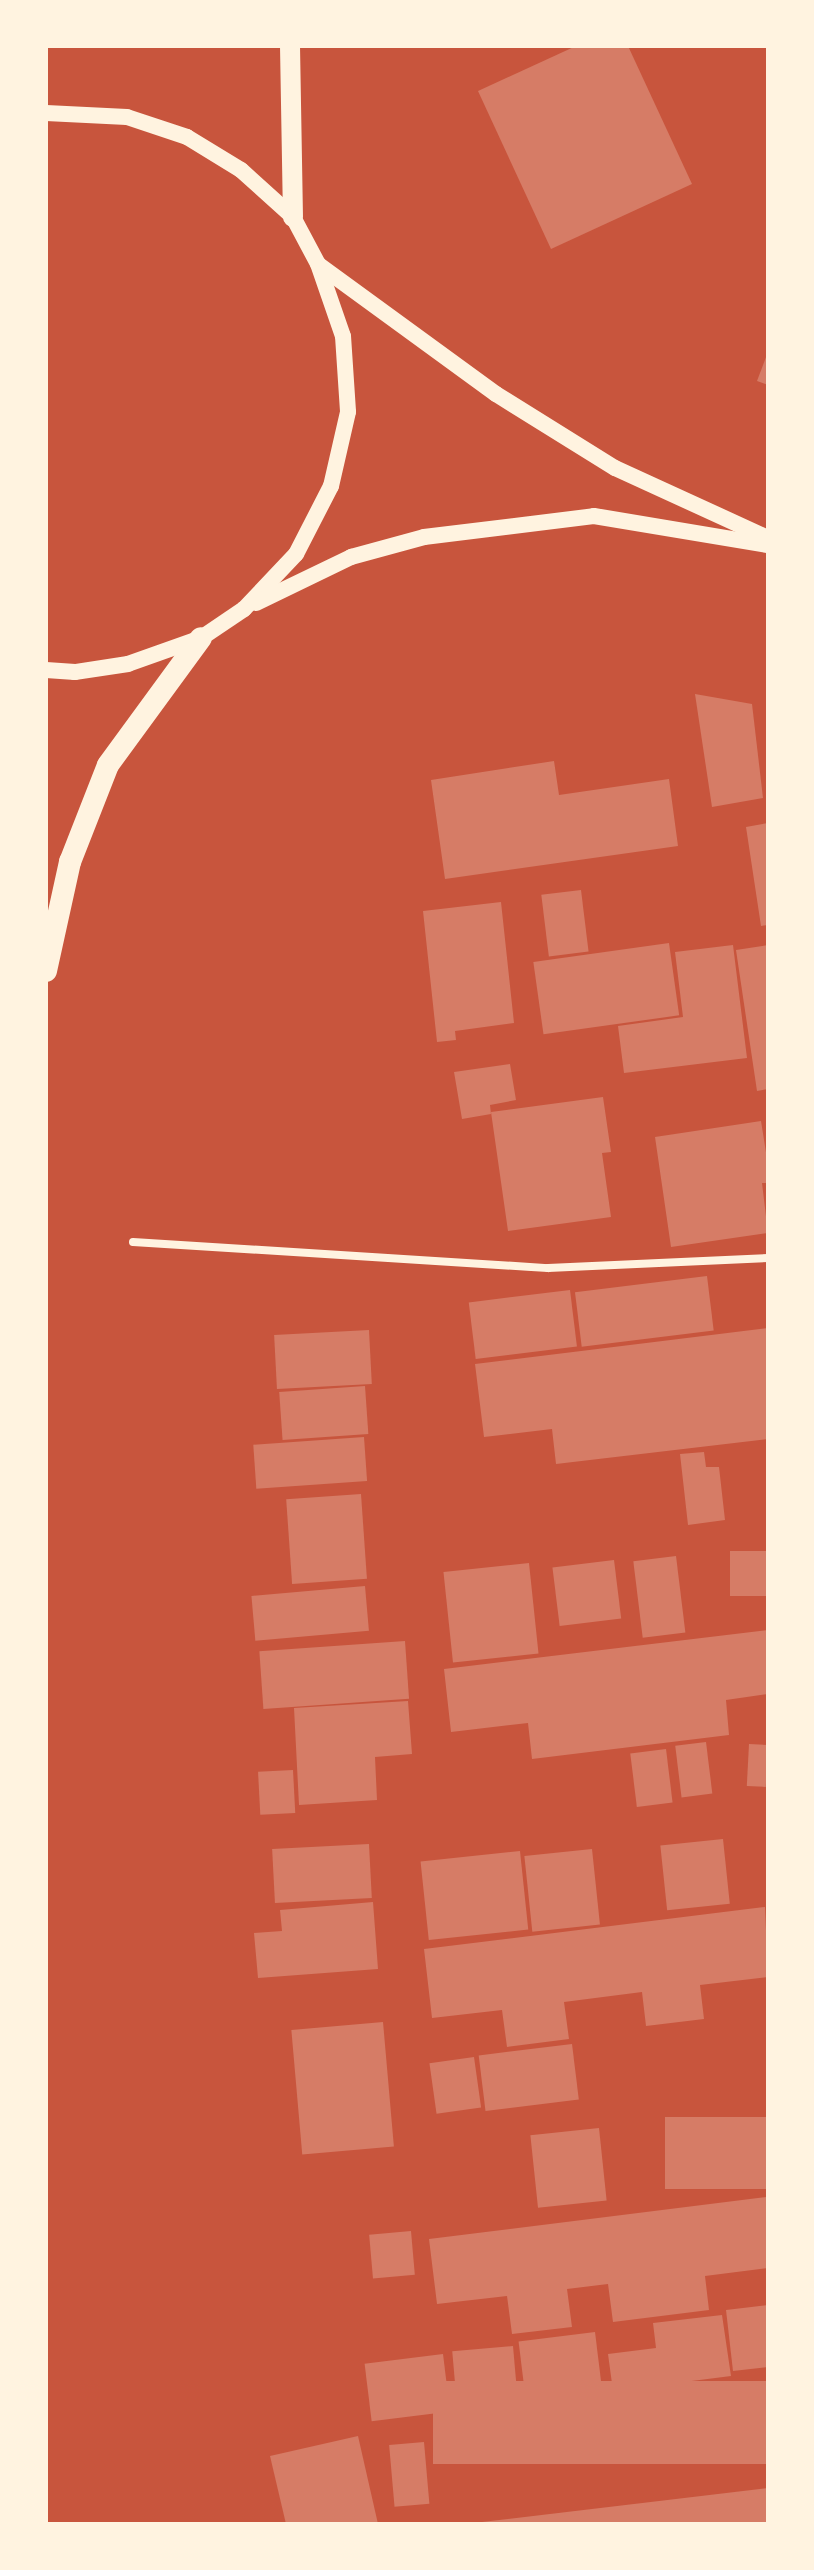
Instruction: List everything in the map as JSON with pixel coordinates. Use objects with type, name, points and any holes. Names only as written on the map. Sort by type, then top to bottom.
[{"type":"highway","points":[[46,971],[70,862],[108,765],[201,638]]},
{"type":"main road","points":[[290,46],[293,217]]},
{"type":"main road","points":[[46,113],[127,117],[187,137],[241,170],[293,217],[318,264],[343,336],[348,412],[331,486],[296,554],[244,609]]},
{"type":"main road","points":[[318,264],[496,394],[615,468],[768,538]]},
{"type":"main road","points":[[46,670],[128,664],[201,638],[244,609],[351,557],[471,531],[594,516],[768,545]]},
{"type":"street","points":[[133,1242],[548,1268],[768,1258]]},
{"type":"building","points":[[576,46],[628,46],[692,184],[551,249],[478,91]]},
{"type":"building","points":[[768,352],[768,385],[757,381]]},
{"type":"building","points":[[695,694],[752,704],[763,798],[712,807]]},
{"type":"building","points":[[554,761],[559,795],[669,779],[678,846],[445,879],[431,780]]},
{"type":"building","points":[[768,823],[768,925],[761,926],[746,827]]},
{"type":"building","points":[[581,890],[589,952],[549,956],[541,895]]},
{"type":"building","points":[[501,902],[514,1023],[455,1031],[456,1040],[437,1042],[423,911]]},
{"type":"building","points":[[669,943],[679,1015],[543,1034],[533,962]]},
{"type":"building","points":[[733,945],[747,1058],[624,1073],[618,1026],[683,1017],[675,952]]},
{"type":"building","points":[[768,945],[768,1089],[757,1091],[736,950]]},
{"type":"building","points":[[510,1064],[516,1100],[490,1105],[491,1114],[462,1119],[454,1072]]},
{"type":"building","points":[[603,1097],[611,1152],[602,1153],[611,1217],[508,1231],[491,1112]]},
{"type":"building","points":[[761,1121],[768,1165],[768,1183],[762,1183],[768,1233],[671,1247],[655,1137]]},
{"type":"building","points":[[707,1276],[714,1331],[582,1347],[575,1292]]},
{"type":"building","points":[[570,1290],[577,1347],[476,1359],[469,1302]]},
{"type":"building","points":[[768,1328],[768,1439],[556,1464],[552,1429],[484,1437],[475,1364]]},
{"type":"building","points":[[369,1330],[372,1384],[277,1389],[274,1335]]},
{"type":"building","points":[[365,1386],[368,1434],[283,1440],[279,1392]]},
{"type":"building","points":[[364,1437],[367,1481],[256,1489],[253,1445]]},
{"type":"building","points":[[704,1452],[706,1467],[719,1467],[725,1520],[688,1525],[680,1454]]},
{"type":"building","points":[[361,1494],[367,1579],[292,1584],[286,1499]]},
{"type":"building","points":[[730,1551],[768,1551],[768,1596],[730,1596]]},
{"type":"building","points":[[676,1556],[685,1632],[643,1638],[633,1561]]},
{"type":"building","points":[[614,1560],[621,1619],[560,1626],[552,1568]]},
{"type":"building","points":[[529,1563],[539,1654],[453,1662],[443,1572]]},
{"type":"building","points":[[365,1586],[369,1631],[255,1641],[251,1596]]},
{"type":"building","points":[[768,1630],[768,1694],[726,1700],[729,1735],[532,1759],[528,1723],[451,1732],[444,1669]]},
{"type":"building","points":[[405,1641],[409,1699],[263,1709],[259,1651]]},
{"type":"building","points":[[408,1701],[412,1754],[375,1757],[377,1800],[299,1805],[294,1708]]},
{"type":"building","points":[[706,1742],[712,1794],[682,1797],[675,1746]]},
{"type":"building","points":[[749,1744],[768,1745],[766,1787],[747,1786]]},
{"type":"building","points":[[666,1749],[673,1803],[637,1807],[630,1753]]},
{"type":"building","points":[[293,1770],[295,1813],[260,1815],[258,1772]]},
{"type":"building","points":[[723,1839],[730,1904],[667,1910],[660,1846]]},
{"type":"building","points":[[369,1844],[372,1898],[275,1903],[272,1849]]},
{"type":"building","points":[[592,1849],[600,1925],[532,1932],[524,1856]]},
{"type":"building","points":[[520,1851],[528,1930],[429,1940],[421,1861]]},
{"type":"building","points":[[373,1902],[378,1969],[258,1978],[254,1933],[282,1931],[280,1910]]},
{"type":"building","points":[[765,1907],[768,1977],[700,1985],[704,2019],[646,2026],[642,1992],[564,2002],[569,2039],[507,2047],[502,2010],[432,2018],[424,1949]]},
{"type":"building","points":[[383,2022],[394,2147],[302,2155],[291,2030]]},
{"type":"building","points":[[572,2044],[579,2100],[486,2111],[479,2055]]},
{"type":"building","points":[[474,2057],[481,2108],[437,2114],[429,2063]]},
{"type":"building","points":[[665,2117],[768,2117],[768,2189],[665,2189]]},
{"type":"building","points":[[599,2128],[607,2201],[538,2208],[530,2135]]},
{"type":"building","points":[[767,2197],[768,2268],[705,2276],[709,2310],[613,2322],[608,2284],[567,2289],[572,2327],[512,2334],[507,2296],[437,2304],[429,2239]]},
{"type":"building","points":[[411,2231],[415,2275],[373,2278],[369,2235]]},
{"type":"building","points":[[768,2305],[768,2367],[733,2371],[726,2310]]},
{"type":"building","points":[[722,2315],[731,2376],[613,2391],[608,2354],[656,2348],[653,2323]]},
{"type":"building","points":[[595,2332],[602,2389],[526,2398],[519,2341]]},
{"type":"building","points":[[513,2346],[518,2399],[457,2404],[452,2351]]},
{"type":"building","points":[[443,2354],[450,2412],[372,2421],[365,2364]]},
{"type":"building","points":[[433,2381],[768,2381],[768,2464],[433,2464]]},
{"type":"building","points":[[358,2436],[378,2524],[286,2524],[270,2456]]},
{"type":"building","points":[[424,2442],[429,2504],[395,2507],[389,2445]]},
{"type":"building","points":[[768,2488],[768,2524],[482,2524],[482,2522]]}]
